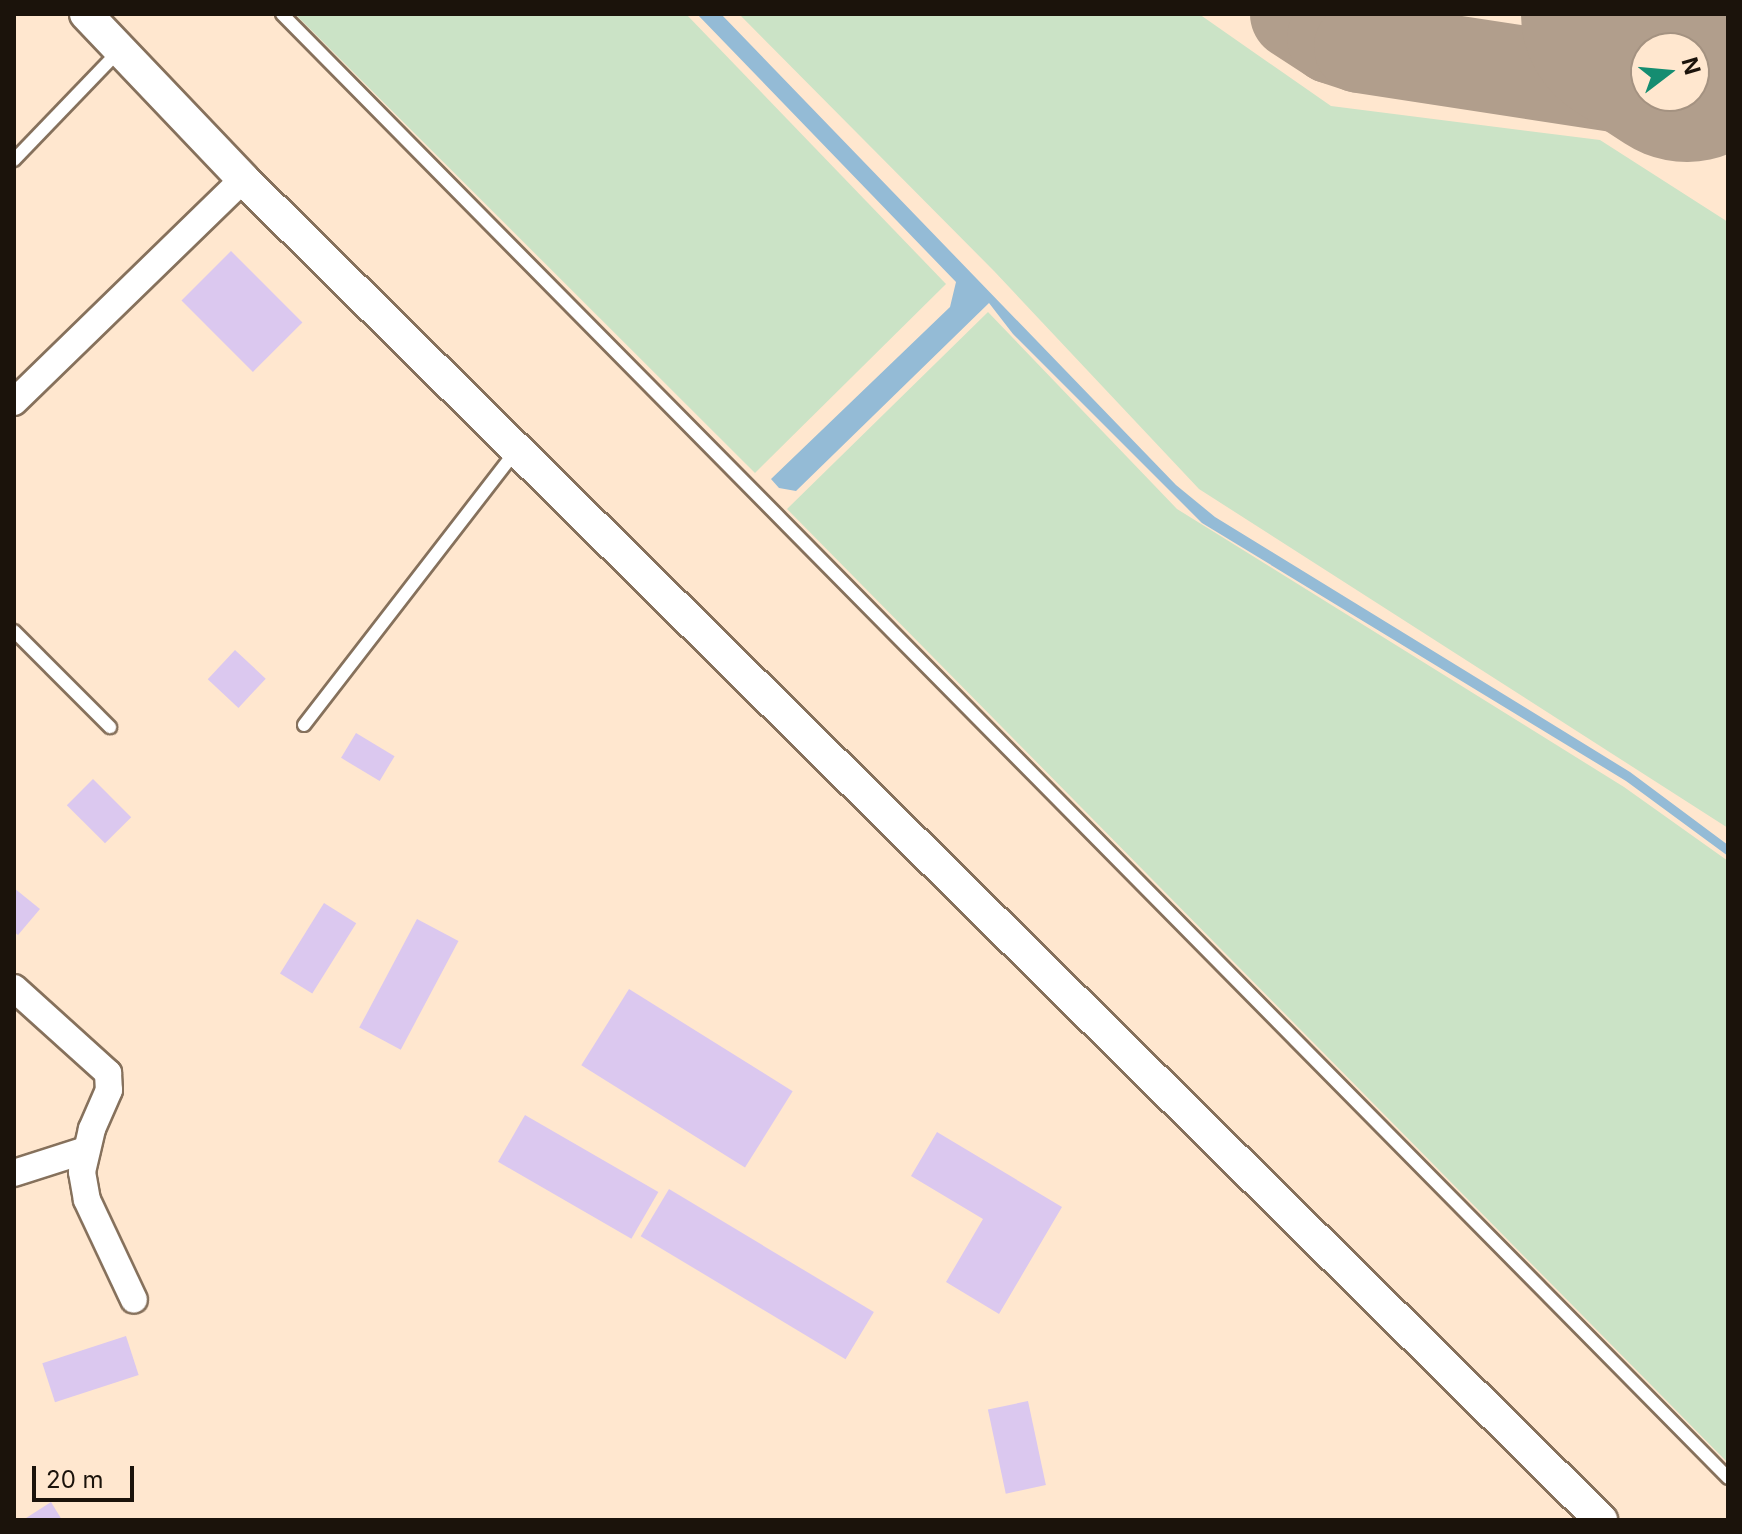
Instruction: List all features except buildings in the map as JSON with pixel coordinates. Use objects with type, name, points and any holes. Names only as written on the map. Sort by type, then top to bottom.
[{"type":"street","points":[[86,14],[243,179],[1601,1520]]},
{"type":"street","points":[[14,402],[243,179]]},
{"type":"street","points":[[14,988],[108,1073],[109,1090],[86,1150],[82,1172],[87,1200],[134,1300]]},
{"type":"street","points":[[14,1173],[86,1150]]},
{"type":"lane","points":[[282,14],[1728,1478]]},
{"type":"lane","points":[[14,160],[120,50]]},
{"type":"lane","points":[[304,725],[518,448]]},
{"type":"lane","points":[[14,631],[110,727]]},
{"type":"green space","points":[[295,14],[686,14],[946,284],[755,473]]},
{"type":"green space","points":[[739,14],[1199,14],[1331,106],[1600,140],[1728,222],[1728,828],[1199,489],[994,271]]},
{"type":"green space","points":[[988,312],[1177,509],[1624,787],[1728,861],[1728,1463],[787,509]]},
{"type":"water","points":[[697,14],[721,14],[1176,485],[1215,517],[1630,772],[1728,845],[1728,856],[1626,781],[1202,523],[1013,334],[989,303],[796,491],[779,488],[771,479],[950,307],[956,282]]},
{"type":"taxiway","points":[[1296,14],[1333,38],[1360,47],[1630,89]]},
{"type":"taxiway","points":[[1657,14],[1669,32]]},
{"type":"taxiway","points":[[1710,101],[1728,104]]},
{"type":"runway","points":[[1635,14],[1663,32]]}]
